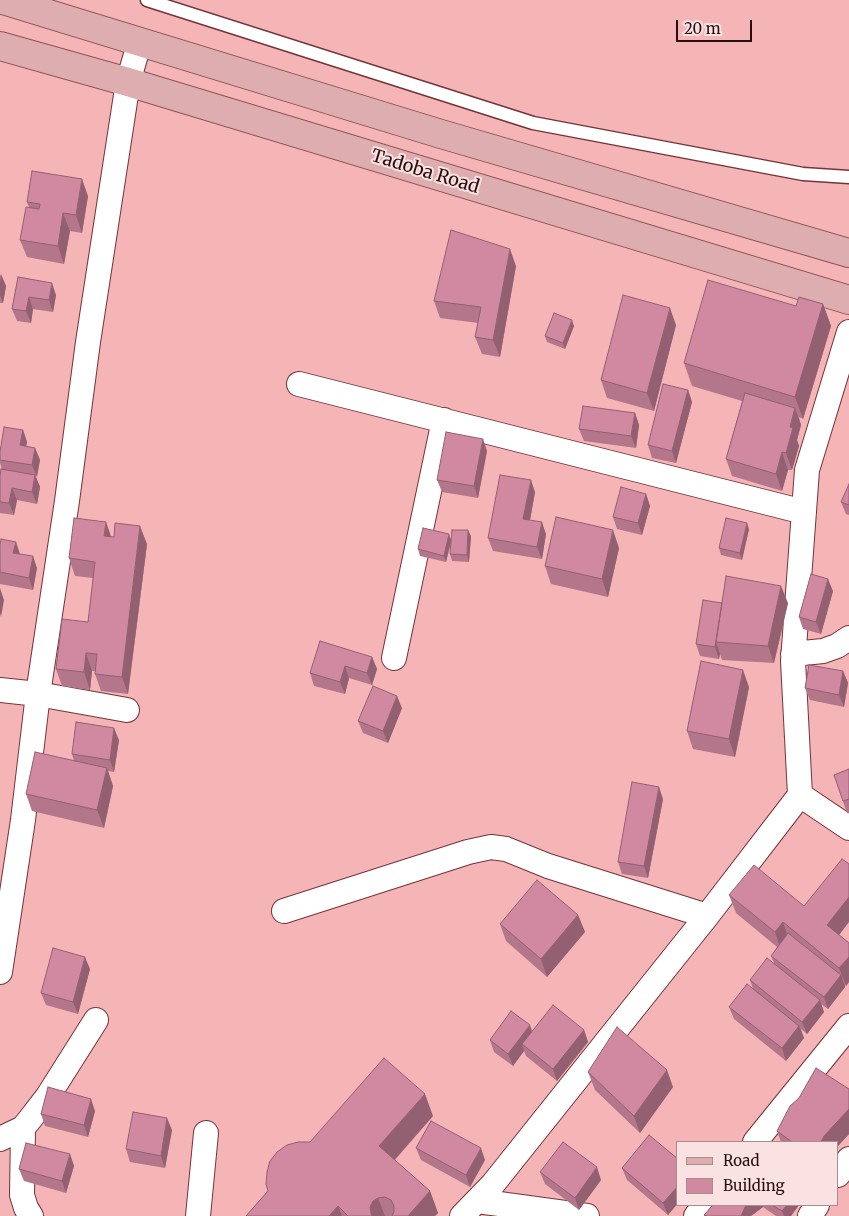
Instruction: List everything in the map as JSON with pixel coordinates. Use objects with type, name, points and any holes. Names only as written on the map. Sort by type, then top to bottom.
[{"type":"main road","points":[[3,0],[441,134],[849,253]]},
{"type":"main road","name":"Tadoba Road","points":[[0,46],[128,82],[849,300]]},
{"type":"main road","points":[[631,234],[645,194]]},
{"type":"street","points":[[0,972],[9,844],[38,694],[67,501],[88,342],[128,82],[140,41]]},
{"type":"street","points":[[469,1208],[492,1184],[707,916],[800,795],[793,654],[807,470],[841,389],[849,332]]},
{"type":"street","points":[[299,384],[804,512]]},
{"type":"street","points":[[394,658],[444,420]]},
{"type":"street","points":[[793,654],[822,651],[837,646],[849,638]]},
{"type":"street","points":[[0,690],[38,694],[127,710]]},
{"type":"street","points":[[800,795],[849,828]]},
{"type":"street","points":[[284,911],[468,852],[491,847],[506,849],[548,866],[707,916]]},
{"type":"street","points":[[0,1139],[23,1128],[48,1096],[96,1020]]},
{"type":"street","points":[[756,1141],[849,1026]]},
{"type":"street","points":[[23,1128],[22,1195],[31,1216]]},
{"type":"street","points":[[198,1216],[206,1133]]},
{"type":"street","points":[[839,1174],[849,1159]]},
{"type":"street","points":[[696,1216],[704,1206]]},
{"type":"street","points":[[469,1208],[587,1216]]},
{"type":"lane","points":[[147,0],[533,123],[803,174],[849,177]]},
{"type":"building","points":[[32,171],[82,179],[76,215],[63,213],[58,246],[20,240],[26,207],[39,209],[40,204],[27,202]]},
{"type":"building","points":[[451,230],[510,249],[493,340],[475,337],[481,307],[434,301]]},
{"type":"building","points":[[18,277],[52,283],[49,300],[29,297],[26,311],[12,309]]},
{"type":"building","points":[[708,280],[796,306],[799,297],[823,304],[795,397],[684,363]]},
{"type":"building","points":[[623,295],[670,308],[647,393],[601,380]]},
{"type":"building","points":[[554,313],[572,320],[563,343],[545,336]]},
{"type":"building","points":[[663,384],[688,390],[672,451],[648,445]]},
{"type":"building","points":[[745,393],[795,408],[790,427],[793,428],[786,453],[782,452],[776,474],[726,459]]},
{"type":"building","points":[[583,406],[635,413],[631,436],[579,429]]},
{"type":"building","points":[[4,427],[23,430],[20,445],[35,448],[32,465],[0,460]]},
{"type":"building","points":[[446,432],[483,439],[474,486],[437,480]]},
{"type":"building","points":[[1,469],[35,475],[32,492],[12,488],[9,503],[0,502]]},
{"type":"building","points":[[500,475],[531,480],[523,519],[542,522],[537,547],[488,538]]},
{"type":"building","points":[[849,484],[849,505],[841,502]]},
{"type":"building","points":[[621,487],[646,494],[638,523],[613,517]]},
{"type":"building","points":[[556,517],[613,530],[602,579],[545,566]]},
{"type":"building","points":[[74,518],[106,522],[104,536],[114,537],[115,523],[140,526],[122,677],[95,674],[97,654],[86,653],[84,672],[56,669],[62,619],[88,622],[95,562],[69,558]]},
{"type":"building","points":[[726,518],[747,523],[740,553],[719,548]]},
{"type":"building","points":[[423,528],[449,534],[444,556],[418,549]]},
{"type":"building","points":[[452,530],[468,530],[467,555],[450,554]]},
{"type":"building","points":[[1,539],[16,542],[13,553],[33,556],[29,578],[0,572]]},
{"type":"building","points":[[811,574],[828,579],[816,622],[799,617]]},
{"type":"building","points":[[726,576],[781,586],[768,646],[716,642]]},
{"type":"building","points":[[703,600],[722,603],[715,647],[696,644]]},
{"type":"building","points":[[320,641],[372,657],[367,673],[345,666],[340,682],[310,673]]},
{"type":"building","points":[[701,661],[743,670],[729,739],[687,731]]},
{"type":"building","points":[[809,665],[843,671],[839,695],[805,688]]},
{"type":"building","points":[[373,686],[397,696],[383,731],[358,721]]},
{"type":"building","points":[[76,722],[114,728],[110,760],[72,754]]},
{"type":"building","points":[[35,752],[107,768],[97,810],[26,794]]},
{"type":"building","points":[[849,769],[849,799],[843,801],[834,775]]},
{"type":"building","points":[[632,782],[659,787],[644,866],[618,862]]},
{"type":"building","points":[[842,859],[849,864],[849,897],[827,925],[849,943],[849,957],[839,968],[783,922],[775,932],[729,895],[754,865],[804,906]]},
{"type":"building","points":[[537,880],[578,915],[541,959],[500,924]]},
{"type":"building","points":[[788,933],[841,975],[824,997],[771,956]]},
{"type":"building","points":[[53,948],[85,957],[73,1002],[41,993]]},
{"type":"building","points":[[767,958],[820,1000],[802,1022],[750,980]]},
{"type":"building","points":[[747,984],[799,1026],[782,1048],[729,1007]]},
{"type":"building","points":[[553,1005],[584,1030],[553,1069],[522,1044]]},
{"type":"building","points":[[511,1011],[530,1025],[508,1054],[490,1040]]},
{"type":"building","points":[[617,1027],[667,1070],[634,1116],[588,1072]]},
{"type":"building","points":[[384,1058],[425,1094],[379,1146],[430,1191],[408,1216],[392,1216],[394,1206],[391,1200],[385,1197],[373,1201],[370,1207],[372,1216],[348,1216],[338,1206],[329,1216],[246,1216],[268,1191],[266,1184],[267,1172],[270,1161],[277,1152],[287,1145],[298,1142],[310,1142]]},
{"type":"building","points":[[816,1068],[849,1089],[849,1109],[822,1141],[791,1141],[777,1131],[790,1106],[799,1098]]},
{"type":"building","points":[[48,1087],[91,1099],[84,1125],[41,1114]]},
{"type":"building","points":[[133,1112],[167,1118],[161,1156],[126,1149]]},
{"type":"building","points":[[431,1121],[481,1148],[466,1175],[416,1148]]},
{"type":"building","points":[[649,1135],[676,1157],[676,1188],[663,1203],[622,1168]]},
{"type":"building","points":[[563,1142],[597,1167],[575,1198],[540,1172]]},
{"type":"building","points":[[26,1143],[70,1154],[62,1181],[19,1169]]},
{"type":"building","points":[[712,1206],[746,1206],[741,1216],[704,1215]]},
{"type":"building","points":[[774,1206],[786,1206],[782,1211]]}]
